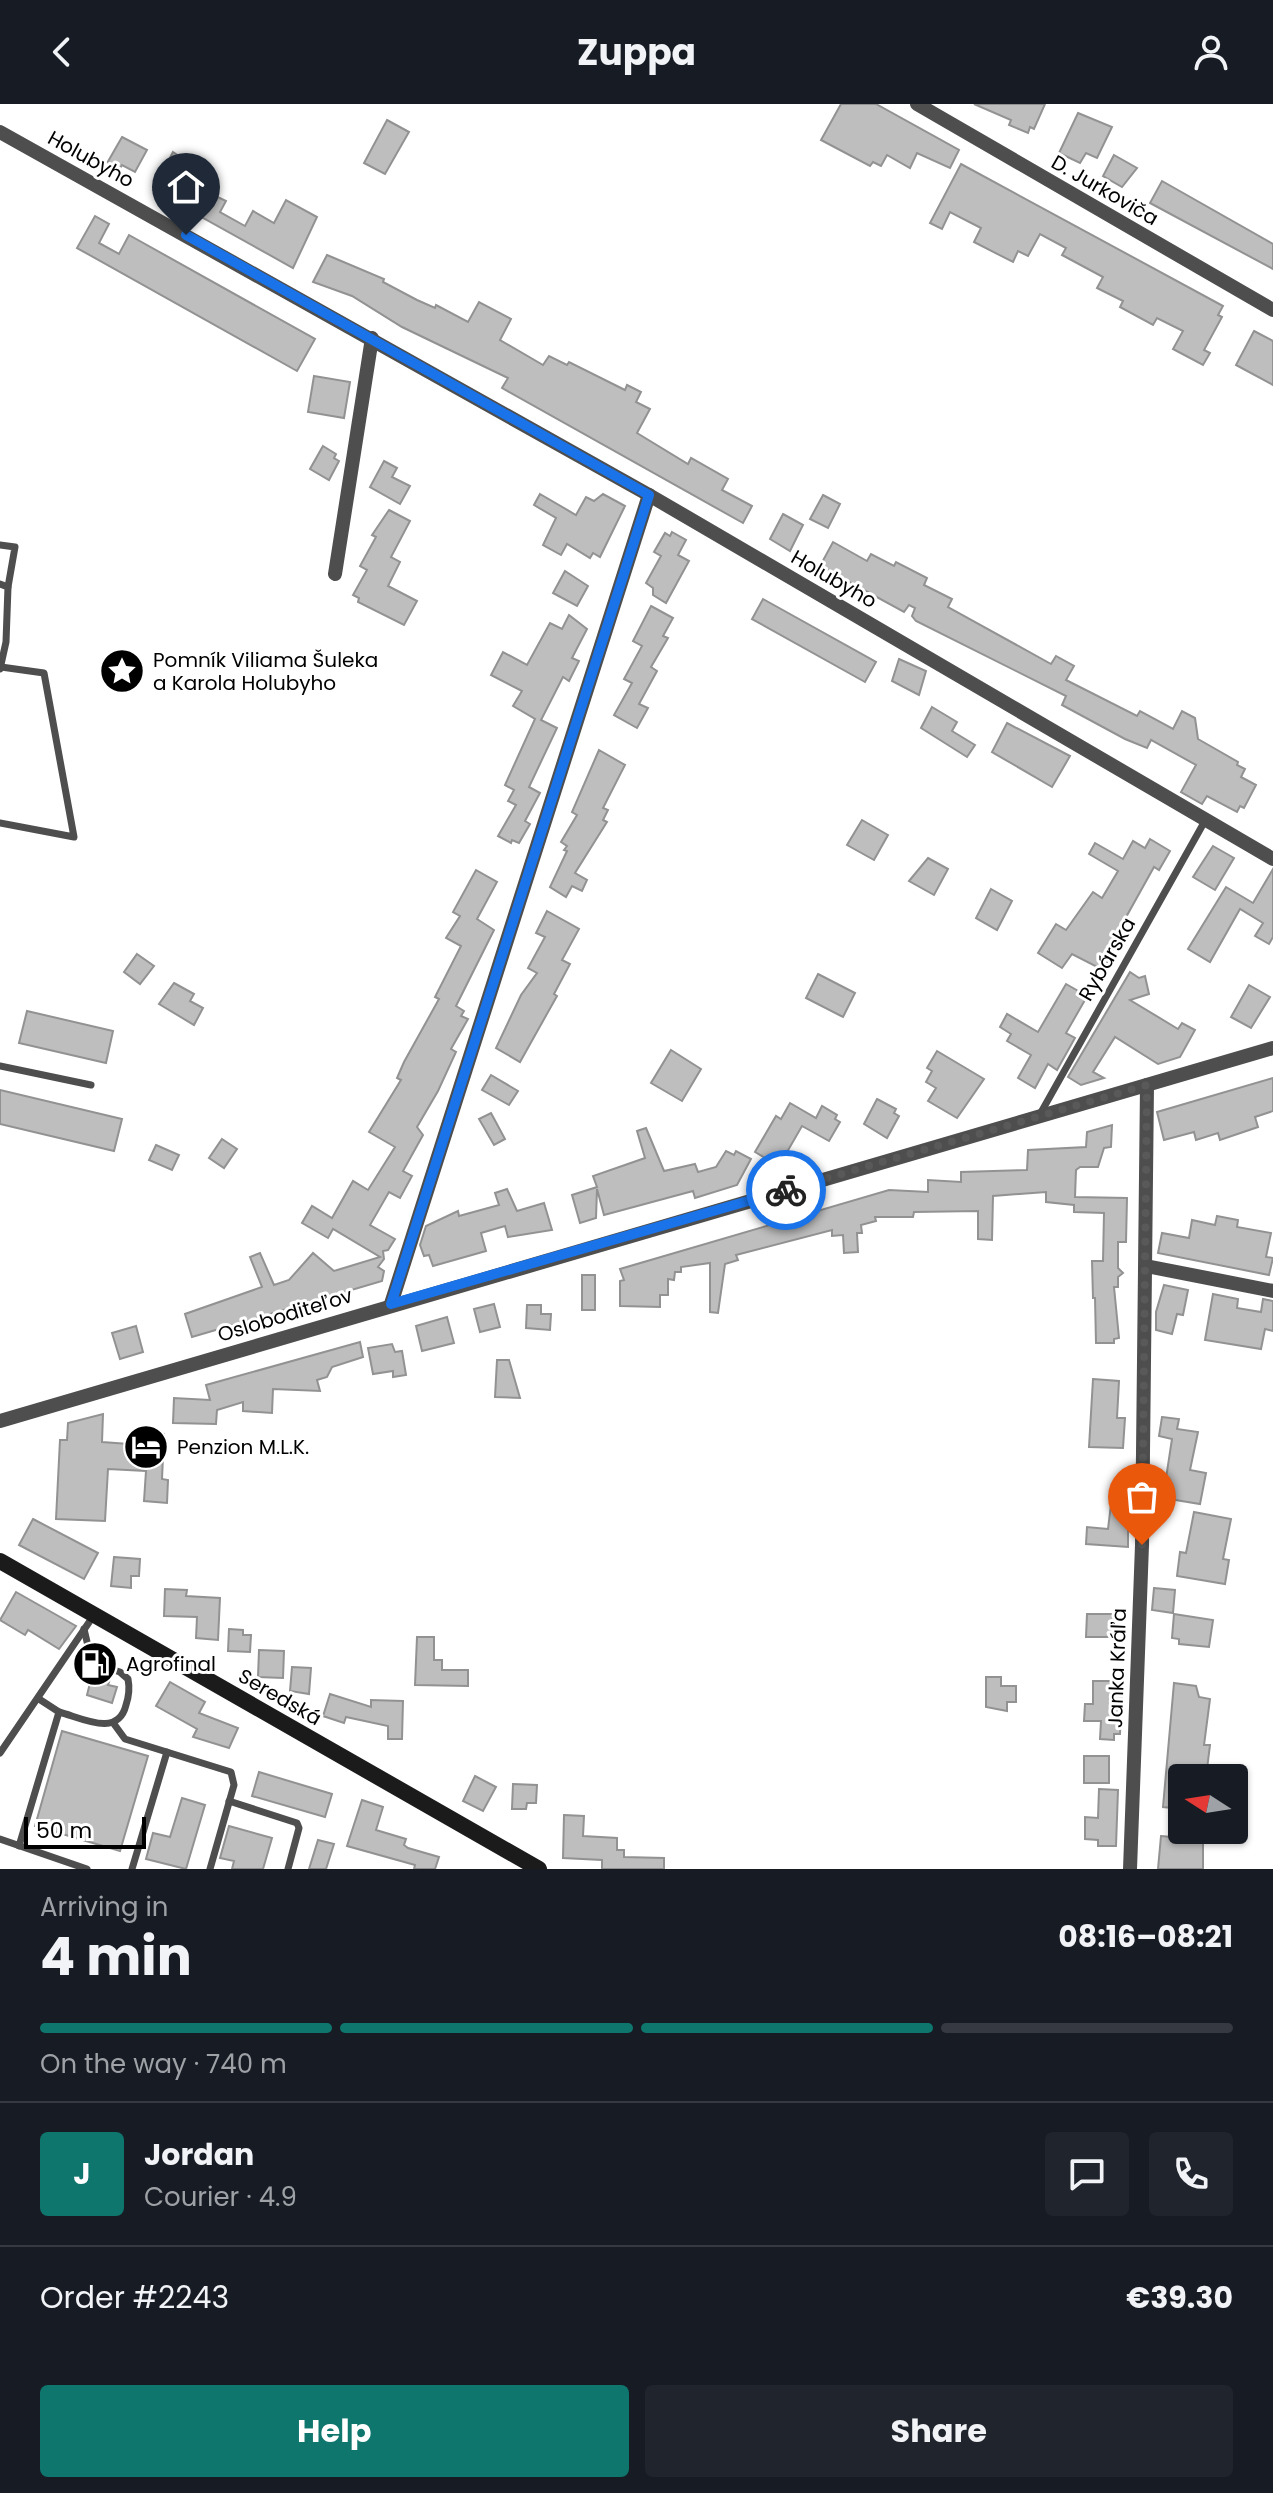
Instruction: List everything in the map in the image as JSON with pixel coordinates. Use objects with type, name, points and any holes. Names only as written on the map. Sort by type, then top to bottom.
[{"type":"street","name":"D. Jurkoviča","points":[[917,104],[1273,310]]},
{"type":"street","name":"Holubyho","points":[[0,132],[649,495],[1273,859]]},
{"type":"street","points":[[335,574],[372,338]]},
{"type":"street","points":[[391,1304],[649,495]]},
{"type":"street","name":"Osloboditeľov","points":[[0,1421],[1273,1048]]},
{"type":"street","name":"Janka Kráľa","points":[[1130,1869],[1142,1545],[1147,1085]]},
{"type":"street","points":[[1146,1266],[1273,1291]]},
{"type":"street","name":"Seredská","points":[[0,1561],[539,1869]]},
{"type":"lane","points":[[0,545],[15,547],[4,586],[0,668],[44,673],[74,837],[0,823]]},
{"type":"lane","name":"Rybárska","points":[[1039,1116],[1206,819]]},
{"type":"lane","points":[[0,1066],[91,1085]]},
{"type":"lane","points":[[0,1753],[95,1613]]},
{"type":"lane","points":[[84,1629],[92,1663],[120,1672],[128,1679],[125,1711],[114,1724]]},
{"type":"lane","points":[[39,1699],[59,1712],[114,1724],[122,1738],[231,1772],[234,1778],[210,1869]]},
{"type":"lane","points":[[19,1846],[59,1712]]},
{"type":"lane","points":[[132,1869],[167,1752]]},
{"type":"lane","points":[[229,1801],[297,1823],[299,1828],[288,1869]]},
{"type":"lane","points":[[0,1839],[87,1869]]},
{"type":"building","points":[[841,104],[876,104],[959,150],[950,168],[917,153],[910,168],[887,155],[881,166],[873,162],[870,166],[821,140]]},
{"type":"building","points":[[974,104],[1045,104],[1034,129],[1030,127],[1028,133],[1009,125],[1011,120]]},
{"type":"building","points":[[1078,113],[1112,127],[1097,158],[1086,153],[1080,163],[1059,153]]},
{"type":"building","points":[[387,120],[409,132],[385,174],[364,163]]},
{"type":"building","points":[[122,137],[147,150],[135,172],[122,165],[118,172],[106,165]]},
{"type":"building","points":[[173,152],[185,160],[176,177],[226,201],[220,212],[245,226],[253,211],[274,223],[286,200],[317,217],[293,268],[153,190]]},
{"type":"building","points":[[1114,155],[1137,168],[1122,187],[1103,176]]},
{"type":"building","points":[[961,164],[1223,306],[1218,315],[1222,317],[1204,350],[1210,353],[1203,365],[1173,349],[1183,331],[1157,318],[1153,325],[1120,307],[1123,301],[1097,288],[1103,277],[1062,255],[1066,248],[1040,234],[1028,256],[1018,251],[1013,262],[974,242],[981,228],[950,212],[942,229],[930,223]]},
{"type":"building","points":[[1162,181],[1273,244],[1273,269],[1150,203]]},
{"type":"building","points":[[95,216],[109,224],[99,243],[119,254],[129,235],[315,339],[297,371],[77,248]]},
{"type":"building","points":[[327,255],[384,279],[383,282],[417,300],[435,308],[436,305],[468,322],[479,302],[511,319],[500,340],[543,365],[549,356],[567,365],[569,362],[625,390],[627,385],[641,392],[636,402],[650,409],[637,433],[688,464],[691,458],[728,479],[722,490],[752,506],[743,523],[502,388],[508,378],[402,327],[352,296],[313,282]]},
{"type":"building","points":[[1254,331],[1273,341],[1273,385],[1236,365]]},
{"type":"building","points":[[314,376],[350,382],[344,418],[308,412]]},
{"type":"building","points":[[323,446],[336,454],[334,458],[339,461],[329,480],[310,469]]},
{"type":"building","points":[[384,461],[397,468],[392,477],[410,486],[400,504],[370,487]]},
{"type":"building","points":[[540,494],[576,515],[586,497],[594,501],[603,494],[625,506],[600,557],[593,553],[590,558],[567,544],[561,555],[543,545],[556,518],[534,505]]},
{"type":"building","points":[[823,495],[840,504],[828,528],[810,519]]},
{"type":"building","points":[[389,510],[410,521],[391,557],[400,562],[388,586],[417,601],[404,625],[358,602],[359,598],[353,595],[367,570],[360,566],[376,537],[372,535]]},
{"type":"building","points":[[783,514],[803,525],[790,551],[770,539]]},
{"type":"building","points":[[672,532],[686,540],[678,555],[689,561],[666,603],[653,595],[653,588],[646,583],[661,556],[654,552],[665,533],[670,536]]},
{"type":"building","points":[[833,542],[867,561],[871,554],[894,566],[896,562],[927,578],[924,585],[952,599],[948,607],[1051,664],[1056,656],[1074,666],[1066,680],[1137,716],[1140,711],[1173,729],[1182,711],[1195,718],[1198,739],[1238,762],[1237,765],[1245,769],[1241,777],[1256,785],[1244,808],[1240,806],[1237,812],[1207,796],[1202,804],[1181,792],[1196,765],[1151,740],[1147,748],[1125,739],[1062,705],[1066,696],[916,621],[912,616],[915,608],[909,605],[904,612],[820,566]]},
{"type":"building","points":[[565,571],[588,586],[577,606],[553,593]]},
{"type":"building","points":[[763,599],[876,662],[865,682],[752,619]]},
{"type":"building","points":[[651,606],[673,618],[663,636],[668,638],[651,667],[657,671],[639,704],[648,708],[637,728],[614,715],[632,683],[624,679],[642,646],[633,641]]},
{"type":"building","points":[[569,615],[587,629],[572,658],[579,661],[569,681],[563,677],[541,720],[557,728],[529,787],[540,793],[525,821],[530,824],[519,843],[512,840],[511,843],[498,836],[516,805],[508,801],[514,790],[505,785],[535,719],[513,706],[522,691],[491,675],[503,652],[527,665],[550,623],[562,629]]},
{"type":"building","points":[[899,659],[926,671],[919,695],[892,681]]},
{"type":"building","points":[[932,707],[957,722],[952,731],[975,745],[967,757],[921,728]]},
{"type":"building","points":[[1007,723],[1070,756],[1052,787],[992,752]]},
{"type":"building","points":[[599,750],[625,765],[603,808],[608,810],[603,820],[607,822],[575,873],[587,880],[582,891],[572,886],[566,897],[550,887],[567,851],[564,850],[567,846],[561,842],[577,815],[572,812]]},
{"type":"building","points":[[862,820],[888,835],[874,860],[847,845]]},
{"type":"building","points":[[1150,839],[1170,851],[1159,870],[1154,867],[1120,928],[1125,931],[1103,970],[1072,954],[1062,968],[1038,953],[1056,924],[1066,930],[1093,892],[1102,898],[1118,871],[1089,854],[1095,843],[1123,859],[1133,841],[1145,848]]},
{"type":"building","points":[[1213,846],[1234,858],[1215,890],[1193,877]]},
{"type":"building","points":[[928,858],[948,869],[934,895],[909,881]]},
{"type":"building","points":[[1273,869],[1273,937],[1269,944],[1255,936],[1263,923],[1240,909],[1210,962],[1188,949],[1226,887],[1253,903]]},
{"type":"building","points":[[476,870],[497,882],[477,919],[494,930],[456,1006],[464,1011],[461,1016],[468,1019],[451,1049],[456,1052],[438,1091],[417,1127],[423,1135],[403,1171],[412,1176],[400,1198],[389,1192],[370,1225],[395,1239],[388,1250],[383,1251],[384,1259],[378,1267],[384,1271],[382,1281],[192,1337],[185,1314],[262,1287],[250,1257],[260,1253],[274,1285],[289,1280],[313,1253],[334,1271],[380,1257],[333,1229],[328,1238],[302,1223],[312,1206],[332,1218],[353,1181],[368,1190],[395,1147],[369,1132],[401,1080],[397,1078],[404,1062],[439,999],[435,997],[461,946],[446,938],[460,916],[453,912]]},
{"type":"building","points":[[991,889],[1012,901],[997,930],[976,918]]},
{"type":"building","points":[[547,911],[579,929],[562,960],[570,964],[554,994],[557,996],[520,1062],[496,1048],[521,995],[537,973],[528,968],[545,937],[536,933]]},
{"type":"building","points":[[137,954],[154,966],[140,984],[124,972]]},
{"type":"building","points":[[1130,972],[1139,978],[1145,976],[1149,994],[1130,1000],[1178,1029],[1182,1023],[1195,1030],[1180,1057],[1158,1064],[1115,1037],[1093,1072],[1104,1078],[1081,1085],[1068,1077]]},
{"type":"building","points":[[818,974],[855,993],[843,1017],[806,998]]},
{"type":"building","points":[[174,983],[194,994],[190,1001],[203,1008],[194,1025],[159,1004]]},
{"type":"building","points":[[1066,984],[1080,992],[1077,996],[1085,1000],[1066,1033],[1075,1038],[1057,1070],[1048,1064],[1035,1088],[1018,1078],[1031,1055],[1007,1041],[1011,1034],[1000,1027],[1007,1014],[1038,1032]]},
{"type":"building","points":[[1249,985],[1270,997],[1251,1028],[1231,1017]]},
{"type":"building","points":[[27,1011],[113,1031],[106,1063],[19,1043]]},
{"type":"building","points":[[671,1050],[701,1069],[682,1101],[651,1083]]},
{"type":"building","points":[[937,1051],[984,1079],[957,1118],[928,1101],[936,1088],[926,1082],[932,1071],[927,1068]]},
{"type":"building","points":[[491,1075],[518,1091],[509,1105],[482,1090]]},
{"type":"building","points":[[1273,1078],[1273,1111],[1255,1117],[1258,1127],[1220,1140],[1218,1133],[1196,1140],[1194,1132],[1164,1140],[1157,1112]]},
{"type":"building","points":[[0,1090],[122,1119],[114,1151],[0,1124]]},
{"type":"building","points":[[877,1099],[896,1109],[894,1113],[899,1116],[887,1138],[864,1124]]},
{"type":"building","points":[[790,1103],[816,1118],[822,1106],[837,1115],[835,1119],[840,1122],[829,1141],[802,1126],[779,1166],[755,1152],[776,1116],[781,1119]]},
{"type":"building","points":[[491,1113],[505,1139],[494,1145],[479,1119]]},
{"type":"building","points":[[1112,1125],[1111,1147],[1104,1148],[1098,1167],[1080,1167],[1076,1170],[1075,1197],[1127,1198],[1126,1242],[1118,1242],[1118,1268],[1123,1273],[1118,1277],[1118,1287],[1114,1287],[1119,1338],[1114,1339],[1114,1343],[1096,1343],[1092,1261],[1103,1261],[1104,1213],[1074,1212],[1074,1205],[1046,1202],[1046,1192],[993,1196],[992,1240],[978,1239],[978,1211],[914,1212],[913,1217],[875,1217],[876,1221],[861,1225],[862,1233],[857,1233],[858,1252],[844,1253],[843,1235],[832,1236],[832,1230],[736,1255],[738,1260],[725,1264],[718,1313],[710,1312],[710,1263],[681,1267],[681,1272],[675,1272],[674,1280],[668,1279],[668,1295],[660,1295],[660,1307],[620,1306],[620,1281],[624,1280],[620,1269],[889,1190],[928,1192],[928,1180],[961,1182],[961,1172],[1027,1170],[1028,1150],[1086,1147],[1087,1132]]},
{"type":"building","points":[[646,1128],[664,1171],[695,1164],[698,1172],[716,1167],[726,1151],[734,1155],[736,1151],[751,1159],[737,1185],[695,1198],[693,1191],[604,1215],[597,1189],[596,1218],[580,1223],[572,1195],[597,1187],[593,1176],[645,1158],[637,1131]]},
{"type":"building","points":[[222,1139],[237,1149],[224,1168],[209,1158]]},
{"type":"building","points":[[156,1145],[179,1155],[172,1170],[149,1160]]},
{"type":"building","points":[[507,1189],[517,1211],[544,1203],[552,1230],[508,1237],[505,1226],[481,1233],[486,1251],[433,1266],[420,1245],[426,1226],[458,1211],[459,1216],[499,1205],[495,1193]]},
{"type":"building","points":[[1217,1216],[1238,1220],[1237,1227],[1271,1233],[1266,1257],[1273,1258],[1269,1275],[1158,1253],[1162,1233],[1189,1238],[1192,1220],[1215,1225]]},
{"type":"building","points":[[582,1275],[595,1275],[595,1310],[582,1310]]},
{"type":"building","points":[[1164,1285],[1188,1290],[1183,1315],[1177,1314],[1172,1334],[1156,1330],[1156,1312]]},
{"type":"building","points":[[1213,1294],[1238,1299],[1237,1308],[1261,1312],[1263,1299],[1273,1301],[1273,1331],[1265,1329],[1261,1349],[1205,1340]]},
{"type":"building","points":[[494,1304],[500,1327],[480,1332],[474,1309]]},
{"type":"building","points":[[527,1305],[541,1305],[541,1314],[551,1314],[550,1330],[526,1328]]},
{"type":"building","points":[[447,1317],[454,1343],[422,1351],[416,1326]]},
{"type":"building","points":[[136,1326],[143,1352],[120,1359],[112,1333]]},
{"type":"building","points":[[360,1342],[363,1357],[332,1367],[327,1377],[317,1380],[320,1391],[273,1389],[272,1413],[243,1411],[243,1402],[217,1410],[216,1424],[173,1423],[174,1398],[210,1400],[206,1385]]},
{"type":"building","points":[[392,1344],[395,1352],[402,1351],[406,1375],[393,1377],[393,1371],[373,1374],[368,1348]]},
{"type":"building","points":[[497,1360],[509,1360],[520,1398],[495,1397]]},
{"type":"building","points":[[1093,1379],[1119,1381],[1117,1418],[1125,1418],[1123,1448],[1089,1447]]},
{"type":"building","points":[[103,1414],[102,1442],[129,1444],[130,1438],[141,1439],[142,1433],[164,1434],[162,1479],[168,1480],[167,1503],[144,1501],[146,1471],[108,1469],[105,1521],[56,1519],[60,1440],[67,1440],[68,1423]]},
{"type":"building","points":[[1162,1417],[1179,1419],[1177,1429],[1198,1432],[1190,1470],[1206,1473],[1200,1504],[1163,1498],[1172,1439],[1159,1436]]},
{"type":"building","points":[[1112,1496],[1128,1498],[1128,1547],[1086,1544],[1087,1527],[1108,1529]]},
{"type":"building","points":[[1194,1512],[1231,1519],[1223,1559],[1229,1560],[1225,1584],[1177,1576],[1180,1552],[1186,1553]]},
{"type":"building","points":[[33,1519],[98,1553],[84,1579],[19,1545]]},
{"type":"building","points":[[114,1557],[140,1559],[139,1576],[131,1576],[131,1588],[111,1586]]},
{"type":"building","points":[[1154,1588],[1175,1590],[1173,1613],[1152,1610]]},
{"type":"building","points":[[165,1589],[187,1590],[186,1596],[220,1598],[218,1640],[196,1638],[197,1617],[164,1616]]},
{"type":"building","points":[[16,1592],[76,1626],[59,1649],[28,1630],[25,1635],[0,1620]]},
{"type":"building","points":[[1087,1614],[1113,1614],[1113,1637],[1086,1637]]},
{"type":"building","points":[[1174,1614],[1213,1620],[1209,1647],[1179,1644],[1179,1639],[1172,1638]]},
{"type":"building","points":[[229,1629],[243,1630],[243,1635],[251,1635],[250,1652],[228,1651]]},
{"type":"building","points":[[417,1637],[434,1637],[434,1660],[442,1660],[442,1670],[468,1670],[468,1686],[415,1685]]},
{"type":"building","points":[[259,1650],[284,1651],[283,1678],[258,1677]]},
{"type":"building","points":[[82,1652],[88,1668],[111,1676],[108,1685],[117,1687],[112,1703],[87,1695],[91,1679],[76,1675]]},
{"type":"building","points":[[292,1667],[311,1668],[309,1694],[290,1691]]},
{"type":"building","points":[[986,1677],[1001,1677],[1001,1686],[1016,1686],[1016,1702],[1007,1702],[1007,1711],[986,1707]]},
{"type":"building","points":[[1093,1681],[1113,1681],[1113,1687],[1122,1688],[1120,1734],[1114,1734],[1114,1740],[1100,1739],[1101,1721],[1084,1721],[1085,1704],[1093,1704]]},
{"type":"building","points":[[170,1682],[205,1702],[199,1713],[238,1728],[229,1748],[193,1737],[197,1729],[156,1706]]},
{"type":"building","points":[[1174,1683],[1196,1686],[1199,1697],[1210,1699],[1204,1745],[1210,1745],[1208,1764],[1168,1764],[1168,1808],[1163,1807]]},
{"type":"building","points":[[330,1694],[371,1707],[371,1700],[403,1701],[402,1739],[388,1739],[388,1726],[346,1717],[344,1723],[323,1716]]},
{"type":"building","points":[[62,1731],[148,1756],[120,1851],[35,1826]]},
{"type":"building","points":[[1084,1756],[1109,1756],[1109,1783],[1084,1783]]},
{"type":"building","points":[[259,1772],[332,1794],[325,1817],[252,1796]]},
{"type":"building","points":[[475,1776],[496,1787],[483,1811],[463,1801]]},
{"type":"building","points":[[513,1784],[537,1785],[536,1803],[527,1803],[526,1809],[512,1809]]},
{"type":"building","points":[[1099,1789],[1118,1790],[1116,1846],[1098,1846],[1098,1840],[1085,1839],[1085,1817],[1098,1818]]},
{"type":"building","points":[[182,1798],[205,1805],[186,1869],[146,1859],[153,1833],[170,1837]]},
{"type":"building","points":[[362,1800],[383,1807],[376,1830],[406,1839],[404,1845],[408,1848],[439,1857],[435,1869],[414,1869],[415,1865],[347,1846]]},
{"type":"building","points":[[564,1815],[584,1816],[583,1836],[617,1838],[617,1850],[624,1850],[624,1857],[664,1858],[664,1869],[602,1869],[602,1860],[563,1858]]},
{"type":"building","points":[[229,1826],[272,1838],[263,1869],[232,1869],[234,1861],[220,1858]]},
{"type":"building","points":[[1161,1836],[1168,1837],[1168,1844],[1203,1844],[1203,1869],[1158,1869]]},
{"type":"building","points":[[318,1840],[334,1844],[326,1869],[309,1869]]},
{"type":"way so far","points":[[786,1190],[1147,1085],[1142,1545]]},
{"type":"place","name":"Pomník Viliama Šuleka a Karola Holubyho","points":[[122,671]]},
{"type":"place","name":"Penzion M.L.K.","points":[[146,1447]]},
{"type":"place","name":"Agrofinal","points":[[95,1664]]},
{"type":"route","points":[[186,235],[649,495],[391,1304],[786,1190]]}]
